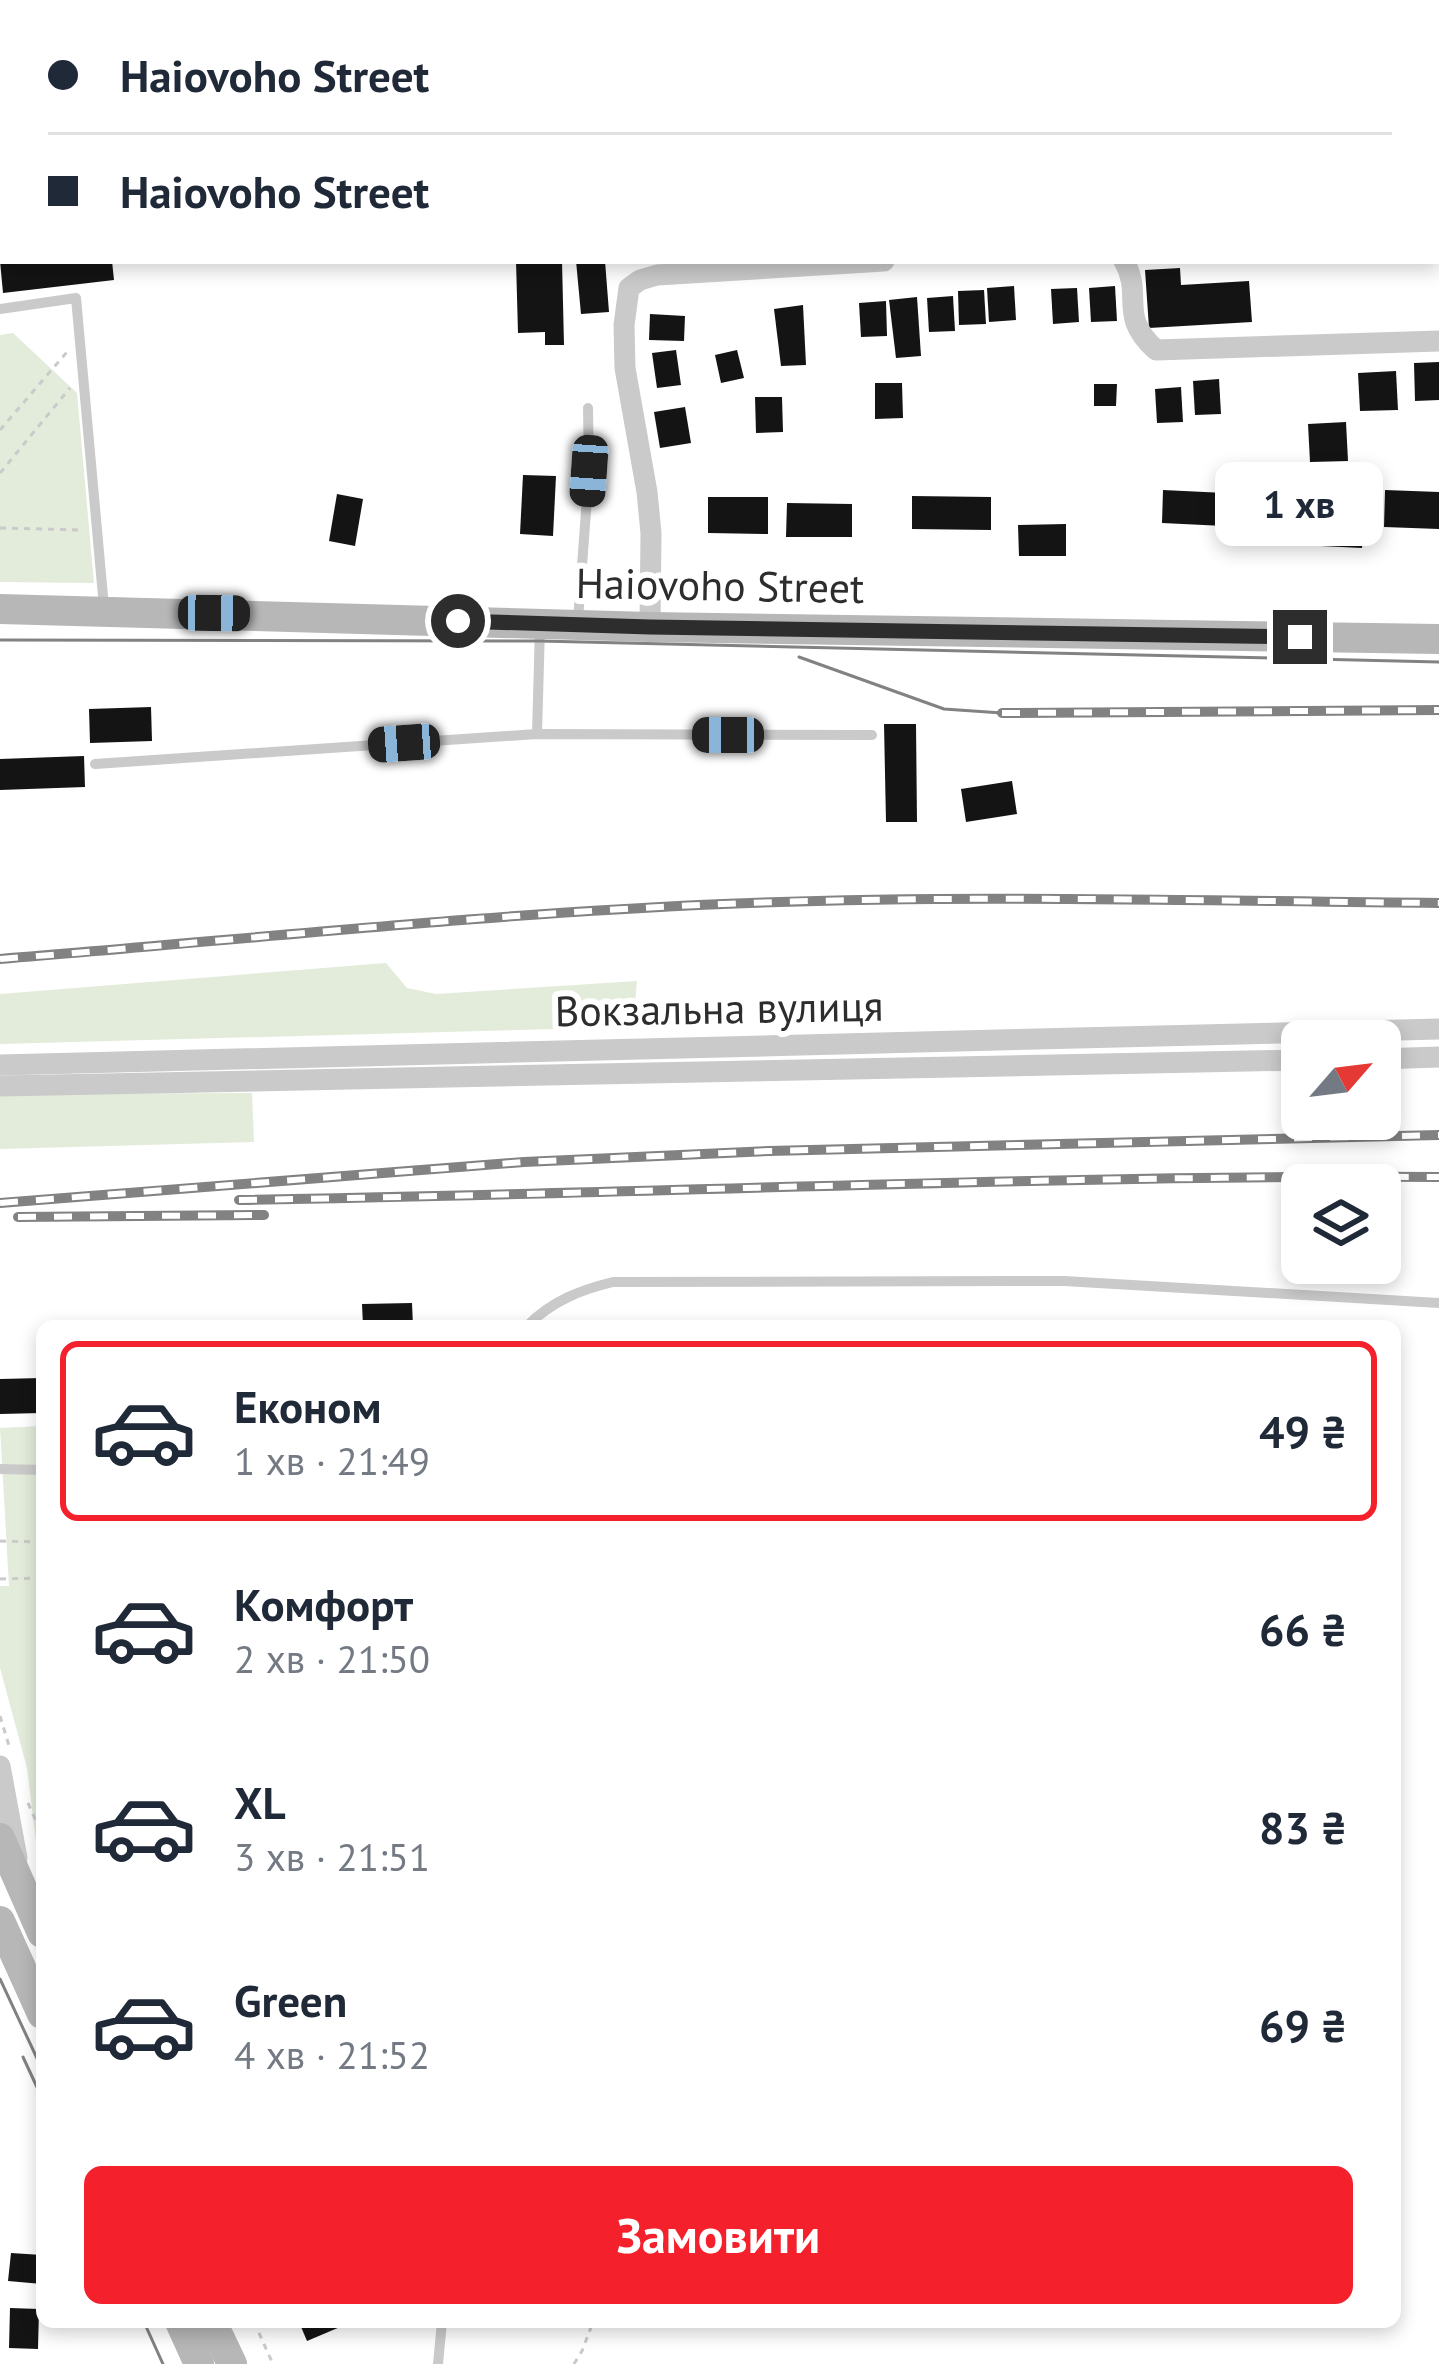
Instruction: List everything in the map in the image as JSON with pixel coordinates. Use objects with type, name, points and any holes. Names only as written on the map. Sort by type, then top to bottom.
[{"type":"street","points":[[650,627],[651,533],[625,368],[628,288],[657,274],[832,264]]},
{"type":"street","points":[[1126,264],[1134,323],[1156,350],[1439,340]]},
{"type":"street","name":"Haiovoho Street","points":[[0,609],[650,627],[1439,639]]},
{"type":"street","name":"Вокзальна вулиця","points":[[0,1065],[1439,1029]]},
{"type":"street","points":[[1401,1059],[1439,1058]]},
{"type":"street","name":"Вокзальна вулиця","points":[[0,1086],[1281,1060]]},
{"type":"street","points":[[0,1766],[22,1888]]},
{"type":"street","points":[[0,1838],[36,1920]]},
{"type":"street","points":[[0,1921],[36,2001]]},
{"type":"street","points":[[183,2328],[199,2364]]},
{"type":"street","points":[[215,2328],[232,2364]]},
{"type":"lane","points":[[0,308],[76,298],[105,610]]},
{"type":"lane","points":[[577,625],[589,471],[588,408]]},
{"type":"lane","points":[[537,734],[540,623]]},
{"type":"lane","points":[[95,764],[537,734],[872,735]]},
{"type":"lane","points":[[535,1320],[560,1300],[613,1282],[1064,1280],[1439,1303]]},
{"type":"lane","points":[[0,1469],[36,1470]]},
{"type":"lane","points":[[438,2364],[441,2328]]},
{"type":"path","points":[[0,430],[80,337]]},
{"type":"path","points":[[0,473],[83,373]]},
{"type":"path","points":[[0,529],[97,530]]},
{"type":"path","points":[[0,1541],[36,1542]]},
{"type":"path","points":[[0,1579],[36,1579]]},
{"type":"path","points":[[257,2328],[273,2364]]},
{"type":"path","points":[[574,2364],[591,2328]]},
{"type":"green space","points":[[13,333],[77,393],[94,583],[0,582],[0,335]]},
{"type":"green space","points":[[386,963],[407,988],[436,994],[637,981],[633,1027],[0,1044],[0,994]]},
{"type":"green space","points":[[252,1093],[254,1142],[0,1149],[0,1094]]},
{"type":"green space","points":[[36,1426],[36,1841],[27,1768],[0,1668],[0,1586],[9,1586],[0,1428]]},
{"type":"building","points":[[0,264],[112,264],[114,280],[3,293]]},
{"type":"building","points":[[516,264],[562,264],[564,345],[545,345],[545,332],[518,333]]},
{"type":"building","points":[[576,264],[605,264],[609,312],[581,314]]},
{"type":"building","points":[[1180,268],[1181,285],[1249,281],[1252,322],[1149,328],[1145,270]]},
{"type":"building","points":[[1014,286],[1016,320],[989,322],[987,288]]},
{"type":"building","points":[[1115,286],[1117,321],[1091,322],[1089,288]]},
{"type":"building","points":[[1077,288],[1079,322],[1053,324],[1051,289]]},
{"type":"building","points":[[984,290],[986,324],[959,325],[958,291]]},
{"type":"building","points":[[953,296],[955,331],[929,332],[927,298]]},
{"type":"building","points":[[917,297],[921,356],[896,358],[889,300]]},
{"type":"building","points":[[886,301],[887,336],[861,337],[859,303]]},
{"type":"building","points":[[803,305],[806,365],[781,366],[774,309]]},
{"type":"building","points":[[650,314],[685,316],[684,341],[649,340]]},
{"type":"building","points":[[676,350],[681,385],[657,388],[652,353]]},
{"type":"building","points":[[737,350],[744,378],[721,383],[715,355]]},
{"type":"building","points":[[1439,362],[1439,400],[1415,401],[1414,363]]},
{"type":"building","points":[[1396,371],[1398,410],[1360,411],[1358,373]]},
{"type":"building","points":[[1219,379],[1221,414],[1195,415],[1193,381]]},
{"type":"building","points":[[875,383],[902,383],[903,418],[875,419]]},
{"type":"building","points":[[1094,384],[1117,384],[1116,406],[1094,406]]},
{"type":"building","points":[[1181,387],[1183,422],[1157,423],[1155,389]]},
{"type":"building","points":[[755,397],[782,397],[783,432],[756,433]]},
{"type":"building","points":[[685,407],[691,443],[660,448],[654,412]]},
{"type":"building","points":[[1346,422],[1348,461],[1310,462],[1308,424]]},
{"type":"building","points":[[523,475],[556,476],[553,536],[520,534]]},
{"type":"building","points":[[1163,490],[1246,494],[1245,527],[1162,523]]},
{"type":"building","points":[[1385,490],[1439,492],[1439,529],[1384,527]]},
{"type":"building","points":[[337,494],[363,499],[355,546],[329,541]]},
{"type":"building","points":[[912,496],[991,497],[991,530],[912,529]]},
{"type":"building","points":[[708,497],[768,497],[768,534],[708,533]]},
{"type":"building","points":[[787,503],[852,504],[852,537],[786,537]]},
{"type":"building","points":[[1281,511],[1364,515],[1362,548],[1279,544]]},
{"type":"building","points":[[1066,524],[1066,556],[1019,556],[1018,525]]},
{"type":"building","points":[[151,707],[152,741],[90,743],[89,709]]},
{"type":"building","points":[[884,724],[916,724],[917,822],[886,822]]},
{"type":"building","points":[[84,756],[85,787],[0,790],[0,759]]},
{"type":"building","points":[[1012,781],[1017,814],[966,822],[961,789]]},
{"type":"building","points":[[412,1303],[413,1320],[363,1320],[362,1304]]},
{"type":"building","points":[[36,1378],[36,1413],[0,1414],[0,1379]]},
{"type":"building","points":[[11,2253],[36,2255],[36,2283],[8,2281]]},
{"type":"building","points":[[10,2308],[36,2309],[38,2349],[9,2348]]},
{"type":"building","points":[[302,2328],[338,2328],[307,2341]]},
{"type":"tram line","points":[[0,640],[539,641],[1439,662]]},
{"type":"tram line","points":[[799,657],[944,709],[1002,713]]},
{"type":"tram line","points":[[0,1979],[36,2056]]},
{"type":"tram line","points":[[23,2057],[36,2085]]},
{"type":"tram line","points":[[147,2328],[163,2364]]},
{"type":"railway","points":[[1002,713],[1439,710]]},
{"type":"railway","points":[[0,959],[452,921],[723,904],[991,899],[1439,903]]},
{"type":"railway","points":[[0,1203],[524,1162],[769,1151],[1439,1135]]},
{"type":"railway","points":[[239,1200],[1139,1179],[1439,1177]]},
{"type":"railway","points":[[18,1217],[264,1215]]},
{"type":"route","points":[[458,621],[1300,637]]}]
